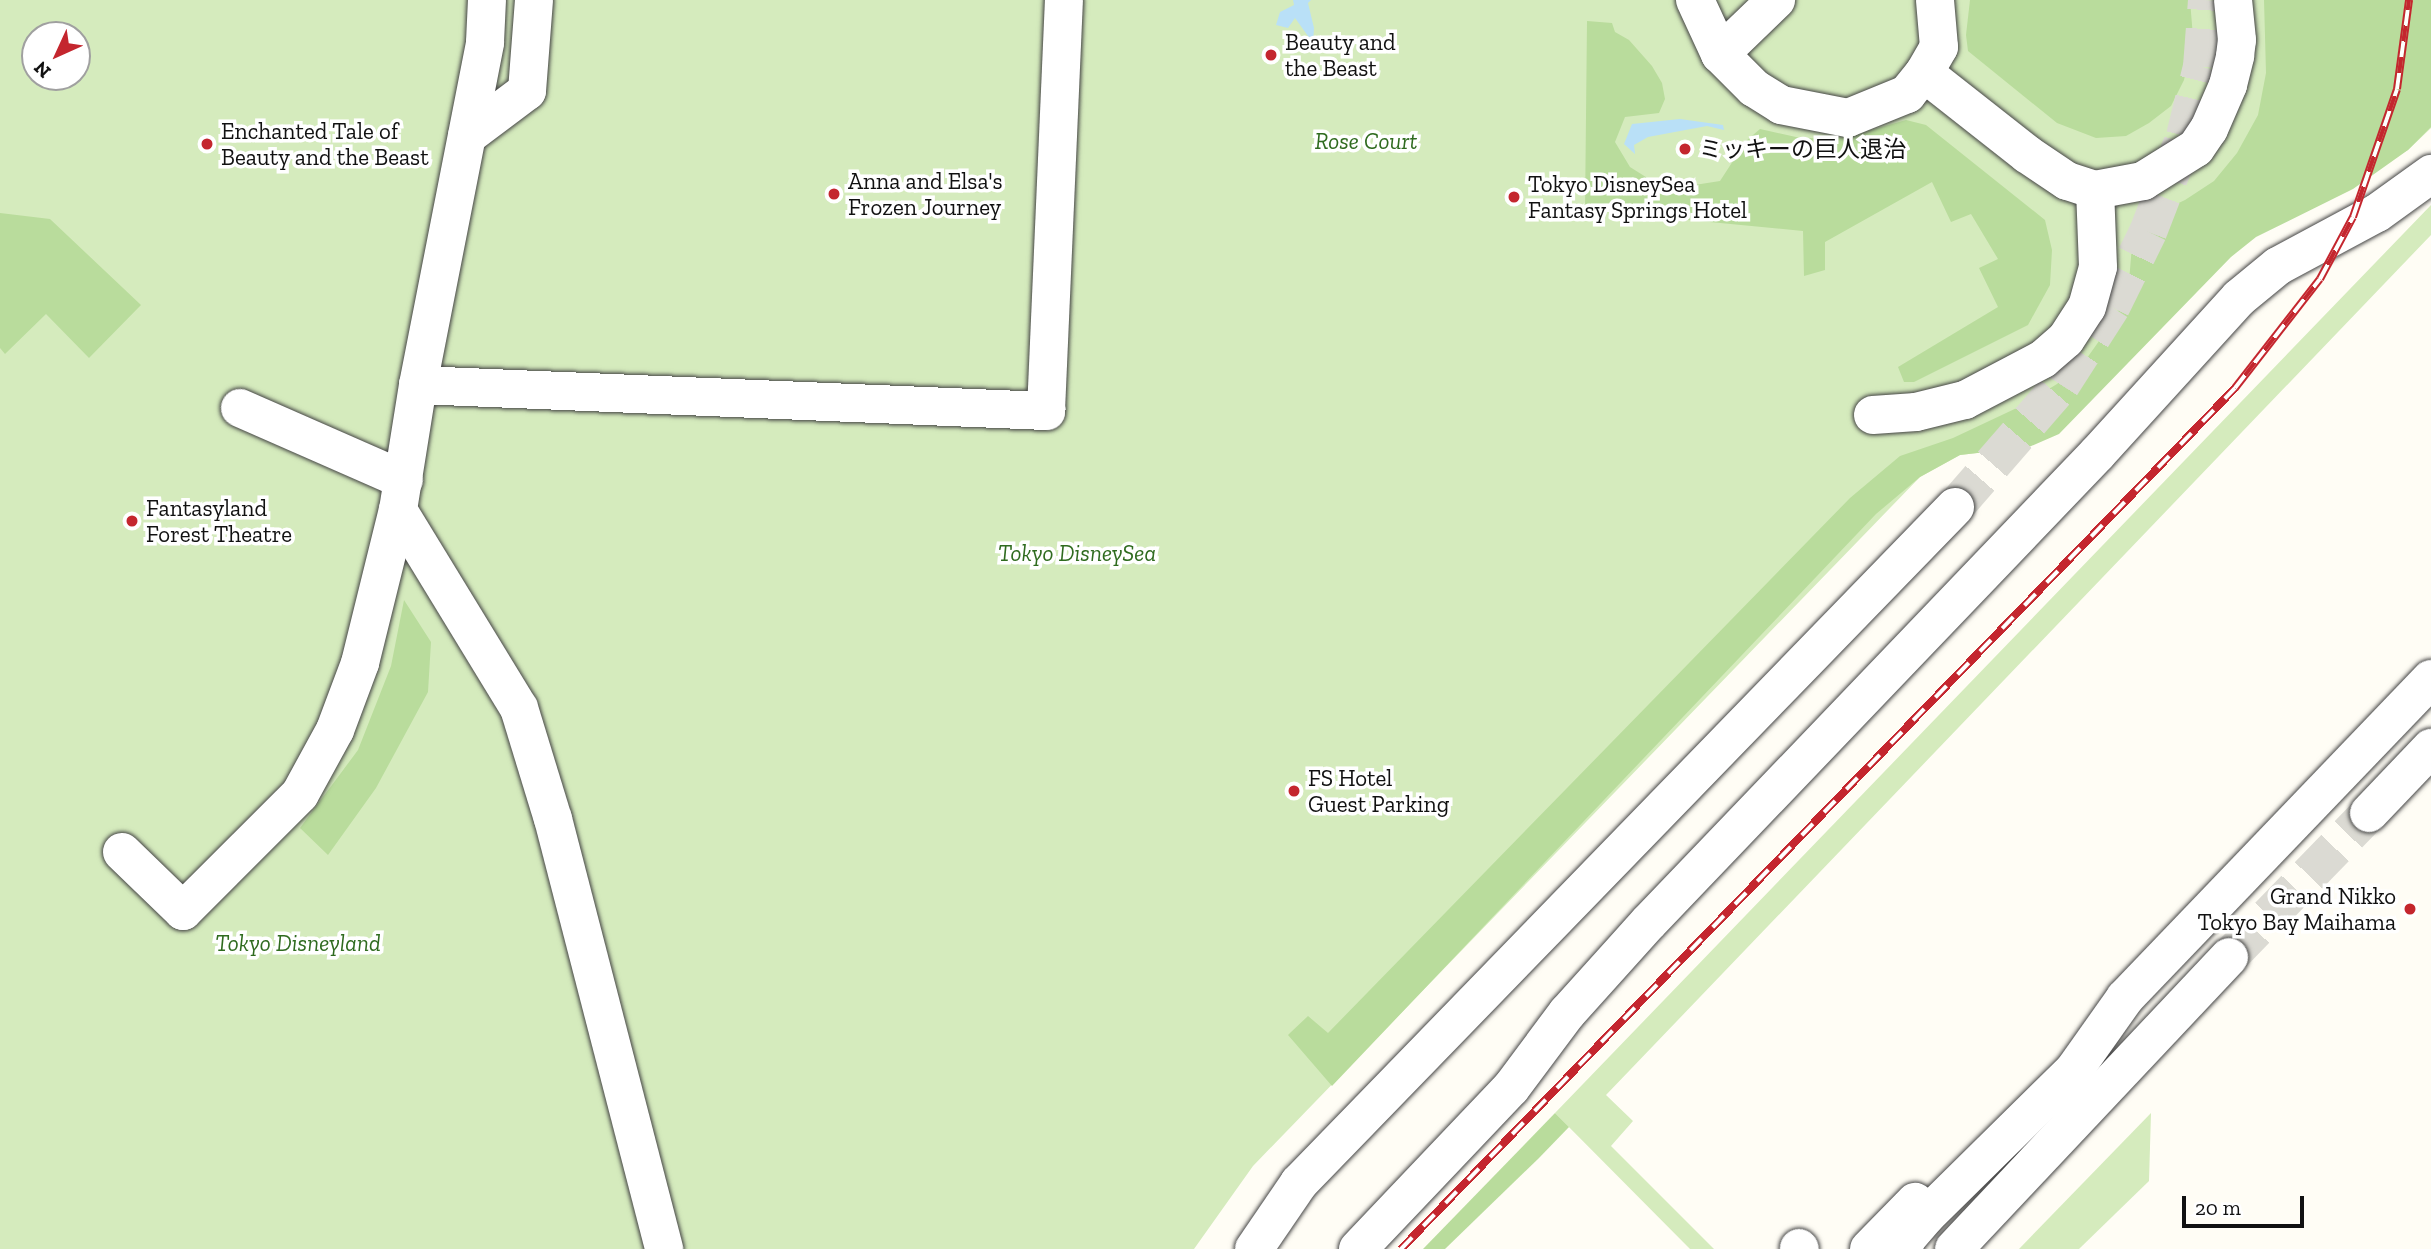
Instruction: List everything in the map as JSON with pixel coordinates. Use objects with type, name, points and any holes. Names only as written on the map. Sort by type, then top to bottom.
[{"type":"lane","points":[[122,852],[183,911],[300,794],[335,730],[360,663],[401,495],[418,385],[485,42],[487,0]]},
{"type":"lane","points":[[467,136],[527,91],[534,0]]},
{"type":"lane","points":[[418,385],[1046,411],[1064,0]]},
{"type":"lane","points":[[1695,0],[1720,54],[1754,88],[1781,106],[1848,118],[1907,94],[1924,73],[1939,47],[1935,0]]},
{"type":"lane","points":[[1720,54],[1776,0]]},
{"type":"lane","points":[[1924,73],[2027,154],[2067,181],[2095,190],[2143,181],[2171,167],[2203,138],[2219,109],[2235,56],[2237,40],[2234,0]]},
{"type":"lane","points":[[1357,1249],[1511,1088],[1567,1013],[1649,922],[2097,454],[2239,298],[2278,267],[2377,213],[2431,174]]},
{"type":"lane","points":[[1873,415],[1916,412],[1965,400],[2043,359],[2066,338],[2087,307],[2098,267],[2095,190]]},
{"type":"lane","points":[[240,408],[401,495],[519,708],[553,819],[664,1249]]},
{"type":"lane","points":[[1254,1249],[1299,1183],[1955,507]]},
{"type":"lane","points":[[1869,1249],[2057,1056],[2125,998],[2431,679]]},
{"type":"lane","points":[[2369,813],[2431,748]]},
{"type":"lane","points":[[1953,1248],[2229,957]]},
{"type":"lane","points":[[1903,1249],[1907,1238],[1926,1216],[2074,1070],[2125,998]]},
{"type":"green space","name":"Tokyo DisneySea","points":[[0,0],[2431,0],[2431,128],[2408,150],[2255,231],[2029,447],[1960,455],[1920,477],[1253,1166],[1194,1249],[0,1249]]},
{"type":"green space","points":[[1970,0],[2190,0],[2193,37],[2184,80],[2171,106],[2149,123],[2126,136],[2096,138],[2057,123],[1968,51],[1966,35]]},
{"type":"green space","points":[[2264,0],[2431,0],[2431,127],[2408,150],[2353,189],[2256,237],[2231,257],[2059,434],[2029,447],[1960,455],[1920,477],[1876,514],[1332,1086],[1288,1035],[1290,1033],[1308,1016],[1328,1033],[1850,498],[1900,456],[1953,438],[2021,406],[2057,384],[2087,358],[2114,320],[2129,282],[2133,233],[2143,220],[2185,200],[2214,181],[2237,153],[2258,115],[2266,73]]},
{"type":"green space","points":[[1587,21],[1612,23],[1615,32],[1629,40],[1652,66],[1662,83],[1665,99],[1659,113],[1625,117],[1615,142],[1630,167],[1649,179],[1688,186],[1720,181],[1746,141],[1760,129],[1796,137],[1824,139],[1850,136],[1906,120],[1926,125],[2045,220],[2052,250],[2050,285],[2028,325],[1914,382],[1904,382],[1898,367],[1998,307],[1979,268],[1998,259],[1971,214],[1951,222],[1932,182],[1825,242],[1825,270],[1804,276],[1803,231],[1585,210]]},
{"type":"green space","points":[[2431,205],[2431,235],[1606,1095],[1633,1121],[1611,1146],[1714,1249],[1690,1249],[1555,1113]]},
{"type":"green space","points":[[0,213],[50,219],[141,305],[89,358],[46,314],[5,354],[0,348]]},
{"type":"green space","points":[[404,600],[431,642],[428,692],[376,788],[328,855],[300,828],[358,750],[391,666]]},
{"type":"green space","points":[[1555,1113],[1569,1127],[1538,1159],[1445,1249],[1423,1249]]},
{"type":"green space","points":[[2151,1113],[2149,1181],[2079,1249],[2019,1249]]},
{"type":"water","points":[[1293,0],[1311,0],[1308,3],[1314,28],[1313,43],[1295,18],[1288,28],[1276,25],[1280,12],[1294,5]]},
{"type":"water","points":[[1680,119],[1723,125],[1724,130],[1707,126],[1648,137],[1634,145],[1635,154],[1624,144],[1632,124]]},
{"type":"tunnel","points":[[1955,507],[2061,385],[2111,307],[2148,232],[2185,136],[2202,67],[2207,0]]},
{"type":"tunnel","points":[[2229,957],[2369,813]]},
{"type":"railway","points":[[1401,1249],[2235,388],[2320,279],[2353,217],[2397,89],[2409,0]]},
{"type":"place","name":"Beauty and the Beast","points":[[1271,55]]},
{"type":"place","name":"Enchanted Tale of Beauty and the Beast","points":[[207,144]]},
{"type":"place","name":"ミッキーの巨人退治","points":[[1685,149]]},
{"type":"place","name":"Anna and Elsa's Frozen Journey","points":[[834,194]]},
{"type":"place","name":"Tokyo DisneySea Fantasy Springs Hotel","points":[[1514,197]]},
{"type":"place","name":"Fantasyland Forest Theatre","points":[[132,521]]},
{"type":"place","name":"FS Hotel Guest Parking","points":[[1294,791]]},
{"type":"place","name":"Grand Nikko Tokyo Bay Maihama","points":[[2410,909]]},
{"type":"park label","name":"Rose Court","points":[[1366,141]]},
{"type":"park label","name":"Tokyo Disneyland","points":[[298,943]]}]
